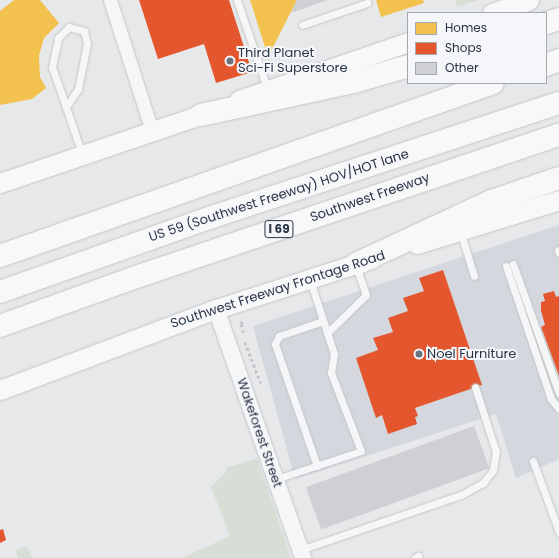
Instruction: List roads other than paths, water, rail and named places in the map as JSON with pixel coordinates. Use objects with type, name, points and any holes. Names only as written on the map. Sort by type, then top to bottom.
[{"type":"highway","points":[[547,23],[559,19]]},
{"type":"highway","points":[[547,65],[559,60]]},
{"type":"highway","points":[[201,115],[354,82],[407,66]]},
{"type":"highway","points":[[0,256],[490,84]]},
{"type":"highway","name":"US 59 (Southwest Freeway) HOV/HOT lane","points":[[0,292],[195,223],[559,103]]},
{"type":"highway","name":"Southwest Freeway","points":[[0,326],[136,277],[559,135]]},
{"type":"highway","points":[[356,264],[492,201],[559,178]]},
{"type":"main road","points":[[494,12],[509,3],[529,0]]},
{"type":"main road","points":[[0,183],[201,115],[267,88],[407,42]]},
{"type":"main road","name":"Southwest Freeway Frontage Road","points":[[0,390],[216,309],[309,278],[559,200]]},
{"type":"street","points":[[110,0],[152,131]]},
{"type":"street","name":"Wakeforest Street","points":[[216,309],[302,554]]},
{"type":"lane","points":[[237,0],[267,88]]},
{"type":"lane","points":[[302,25],[366,3]]},
{"type":"lane","points":[[66,107],[78,89],[87,44],[84,31],[69,27],[58,38],[52,67],[82,155]]},
{"type":"lane","points":[[460,231],[474,276]]},
{"type":"lane","points":[[327,333],[366,295],[356,264]]},
{"type":"lane","points":[[559,393],[510,265],[551,399],[559,409]]},
{"type":"lane","points":[[276,479],[360,451],[331,373],[334,354],[309,278]]},
{"type":"lane","points":[[317,466],[275,344],[279,336],[323,321]]},
{"type":"lane","points":[[302,554],[461,495],[483,483],[493,470],[496,452],[475,387]]},
{"type":"lane","points":[[533,461],[559,532]]},
{"type":"place","name":"Third Planet Sci-Fi Superstore","points":[[230,61]]},
{"type":"place","name":"Noel Furniture","points":[[419,354]]}]
